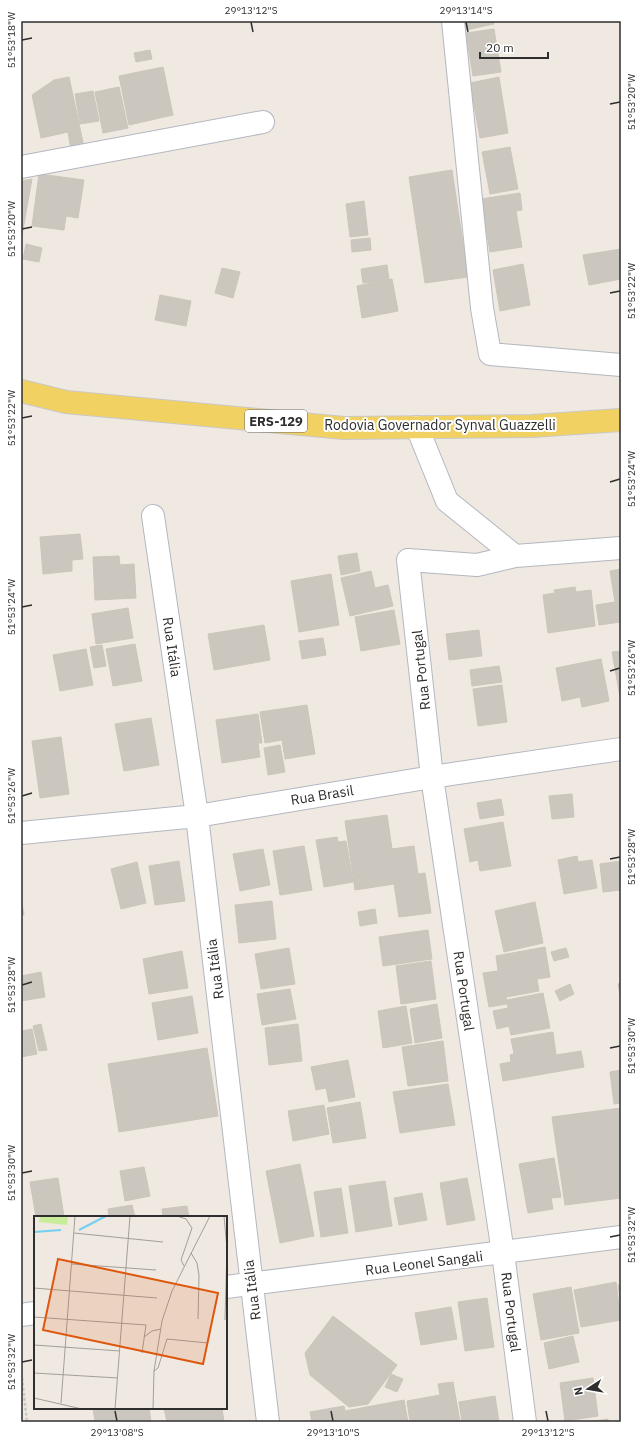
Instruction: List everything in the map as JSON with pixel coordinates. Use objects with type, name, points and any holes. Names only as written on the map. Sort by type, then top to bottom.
[{"type":"main road","name":"Rodovia Governador Synval Guazzelli","points":[[21,391],[66,402],[344,428],[532,426],[621,420]]},
{"type":"street","points":[[453,21],[482,308],[490,354],[621,365]]},
{"type":"street","points":[[21,167],[264,122]]},
{"type":"street","points":[[417,428],[447,501],[516,556],[621,548]]},
{"type":"street","name":"Rua Itália","points":[[153,516],[197,816],[268,1422]]},
{"type":"street","name":"Rua Portugal","points":[[516,556],[477,565],[408,560],[432,777],[503,1253],[525,1422]]},
{"type":"street","name":"Rua Brasil","points":[[21,833],[197,816],[432,777],[621,749]]},
{"type":"street","name":"Rua Leonel Sangali","points":[[227,1287],[621,1237]]},
{"type":"street","points":[[21,1315],[34,1313]]},
{"type":"path","points":[[21,1368],[27,1422]]},
{"type":"building","points":[[459,21],[493,21],[494,24],[461,31]]},
{"type":"building","points":[[494,29],[501,72],[473,76],[466,33]]},
{"type":"building","points":[[150,50],[152,59],[136,62],[134,53]]},
{"type":"building","points":[[163,67],[173,115],[129,125],[119,76]]},
{"type":"building","points":[[69,77],[84,147],[71,150],[68,132],[41,138],[32,95],[54,80]]},
{"type":"building","points":[[499,77],[508,133],[480,138],[470,83]]},
{"type":"building","points":[[119,87],[128,128],[103,133],[95,92]]},
{"type":"building","points":[[93,91],[99,121],[80,124],[75,94]]},
{"type":"building","points":[[510,147],[518,189],[490,194],[482,152]]},
{"type":"building","points":[[452,170],[468,277],[425,283],[409,177]]},
{"type":"building","points":[[39,174],[84,180],[78,218],[66,216],[64,230],[32,226]]},
{"type":"building","points":[[32,179],[21,241],[21,181]]},
{"type":"building","points":[[520,193],[522,210],[516,211],[522,247],[490,252],[481,199]]},
{"type":"building","points":[[364,201],[368,235],[350,237],[346,204]]},
{"type":"building","points":[[370,238],[371,250],[352,252],[351,240]]},
{"type":"building","points":[[26,244],[42,248],[39,262],[23,259]]},
{"type":"building","points":[[621,249],[621,279],[589,285],[583,255]]},
{"type":"building","points":[[523,264],[530,305],[500,311],[493,270]]},
{"type":"building","points":[[387,265],[389,280],[363,283],[361,269]]},
{"type":"building","points":[[222,268],[240,272],[233,298],[215,293]]},
{"type":"building","points":[[392,279],[398,311],[362,318],[357,286]]},
{"type":"building","points":[[160,295],[191,301],[186,326],[155,320]]},
{"type":"building","points":[[80,534],[83,559],[72,560],[72,571],[43,574],[40,537]]},
{"type":"building","points":[[357,553],[360,571],[341,575],[338,556]]},
{"type":"building","points":[[119,556],[120,565],[134,564],[136,598],[95,600],[93,557]]},
{"type":"building","points":[[621,569],[621,600],[615,602],[610,571]]},
{"type":"building","points":[[371,571],[375,588],[388,585],[393,606],[350,616],[341,578]]},
{"type":"building","points":[[331,574],[339,625],[299,632],[291,581]]},
{"type":"building","points":[[575,587],[576,592],[591,590],[595,626],[548,633],[543,595],[555,593],[554,590]]},
{"type":"building","points":[[621,601],[621,622],[599,625],[596,605]]},
{"type":"building","points":[[128,608],[133,638],[96,644],[92,614]]},
{"type":"building","points":[[394,610],[400,644],[361,651],[355,617]]},
{"type":"building","points":[[264,625],[270,660],[214,670],[208,634]]},
{"type":"building","points":[[479,630],[482,656],[449,660],[446,634]]},
{"type":"building","points":[[323,638],[326,655],[302,659],[299,641]]},
{"type":"building","points":[[135,644],[142,681],[113,686],[106,649]]},
{"type":"building","points":[[102,645],[106,666],[94,668],[90,647]]},
{"type":"building","points":[[86,649],[93,685],[60,691],[53,655]]},
{"type":"building","points":[[621,651],[621,702],[612,652]]},
{"type":"building","points":[[601,659],[609,701],[582,707],[580,697],[562,701],[556,668]]},
{"type":"building","points":[[499,666],[502,682],[472,686],[470,670]]},
{"type":"building","points":[[502,685],[507,722],[478,726],[473,689]]},
{"type":"building","points":[[307,705],[315,754],[285,759],[282,740],[265,743],[260,712]]},
{"type":"building","points":[[258,714],[262,743],[258,743],[260,757],[222,763],[216,720]]},
{"type":"building","points":[[151,718],[159,765],[124,771],[115,724]]},
{"type":"building","points":[[61,737],[69,794],[40,798],[32,741]]},
{"type":"building","points":[[280,745],[285,772],[268,775],[264,748]]},
{"type":"building","points":[[572,794],[574,817],[552,819],[549,796]]},
{"type":"building","points":[[501,799],[504,815],[480,819],[477,803]]},
{"type":"building","points":[[387,815],[392,849],[414,846],[418,874],[425,873],[431,913],[399,917],[394,884],[355,890],[345,821]]},
{"type":"building","points":[[503,822],[511,866],[480,871],[478,860],[470,862],[464,829]]},
{"type":"building","points":[[337,837],[338,842],[346,841],[353,882],[324,887],[316,840]]},
{"type":"building","points":[[304,846],[312,890],[280,895],[273,851]]},
{"type":"building","points":[[263,849],[270,885],[240,891],[233,854]]},
{"type":"building","points":[[577,856],[578,862],[592,860],[597,888],[564,894],[558,860]]},
{"type":"building","points":[[179,861],[185,901],[155,905],[149,866]]},
{"type":"building","points":[[621,861],[621,890],[603,892],[600,864]]},
{"type":"building","points":[[137,862],[146,903],[121,909],[111,869]]},
{"type":"building","points":[[21,898],[24,915],[21,915]]},
{"type":"building","points":[[272,901],[276,939],[239,943],[235,905]]},
{"type":"building","points":[[535,902],[543,943],[504,952],[495,911]]},
{"type":"building","points":[[375,909],[377,923],[360,926],[358,912]]},
{"type":"building","points":[[428,930],[432,959],[383,966],[379,937]]},
{"type":"building","points":[[545,947],[550,977],[537,979],[539,991],[506,997],[507,1004],[489,1007],[483,973],[498,971],[496,956]]},
{"type":"building","points":[[289,948],[295,984],[261,989],[255,954]]},
{"type":"building","points":[[566,948],[569,957],[554,961],[551,952]]},
{"type":"building","points":[[182,951],[188,988],[149,994],[143,959]]},
{"type":"building","points":[[431,961],[436,999],[401,1004],[396,966]]},
{"type":"building","points":[[41,972],[45,997],[21,1001],[21,976]]},
{"type":"building","points":[[621,983],[621,999],[618,984]]},
{"type":"building","points":[[570,984],[574,994],[560,1001],[555,991]]},
{"type":"building","points":[[290,989],[296,1019],[262,1025],[257,994]]},
{"type":"building","points":[[543,993],[550,1028],[511,1035],[509,1026],[497,1029],[493,1011],[508,1008],[507,1000]]},
{"type":"building","points":[[192,996],[198,1033],[158,1040],[152,1003]]},
{"type":"building","points":[[437,1004],[442,1038],[415,1043],[410,1009]]},
{"type":"building","points":[[406,1006],[412,1043],[383,1048],[378,1011]]},
{"type":"building","points":[[41,1024],[47,1050],[39,1051],[33,1026]]},
{"type":"building","points":[[298,1024],[302,1061],[269,1065],[265,1028]]},
{"type":"building","points":[[32,1029],[37,1054],[21,1057],[21,1031]]},
{"type":"building","points":[[553,1032],[556,1055],[581,1051],[584,1067],[503,1081],[500,1064],[511,1062],[510,1055],[514,1054],[511,1039]]},
{"type":"building","points":[[443,1041],[448,1081],[408,1086],[402,1047]]},
{"type":"building","points":[[207,1048],[218,1116],[119,1132],[108,1064]]},
{"type":"building","points":[[348,1060],[355,1097],[329,1102],[326,1088],[316,1090],[311,1067]]},
{"type":"building","points":[[621,1070],[621,1103],[614,1104],[610,1072]]},
{"type":"building","points":[[448,1084],[455,1125],[400,1133],[393,1092]]},
{"type":"building","points":[[360,1102],[366,1138],[333,1143],[327,1108]]},
{"type":"building","points":[[324,1105],[329,1134],[293,1141],[288,1111]]},
{"type":"building","points":[[621,1108],[621,1198],[565,1205],[552,1117]]},
{"type":"building","points":[[554,1158],[561,1197],[551,1198],[553,1209],[528,1213],[519,1164]]},
{"type":"building","points":[[300,1164],[314,1236],[280,1243],[266,1171]]},
{"type":"building","points":[[144,1167],[150,1196],[125,1201],[120,1171]]},
{"type":"building","points":[[58,1178],[64,1216],[36,1216],[30,1182]]},
{"type":"building","points":[[467,1178],[475,1220],[447,1225],[440,1183]]},
{"type":"building","points":[[385,1181],[392,1226],[356,1232],[349,1186]]},
{"type":"building","points":[[341,1188],[348,1233],[321,1237],[314,1192]]},
{"type":"building","points":[[422,1193],[427,1220],[399,1225],[394,1198]]},
{"type":"building","points":[[132,1205],[135,1216],[109,1216],[108,1209]]},
{"type":"building","points":[[187,1206],[189,1216],[163,1216],[162,1209]]},
{"type":"building","points":[[616,1282],[621,1320],[581,1327],[574,1290]]},
{"type":"building","points":[[618,1285],[621,1285],[621,1303]]},
{"type":"building","points":[[571,1287],[579,1333],[541,1340],[533,1294]]},
{"type":"building","points":[[487,1298],[494,1347],[465,1351],[458,1302]]},
{"type":"building","points":[[451,1307],[457,1339],[421,1345],[415,1313]]},
{"type":"building","points":[[333,1316],[397,1365],[368,1404],[349,1407],[310,1375],[305,1353]]},
{"type":"building","points":[[573,1336],[579,1362],[549,1369],[544,1343]]},
{"type":"building","points":[[391,1374],[403,1379],[397,1392],[385,1387]]},
{"type":"building","points":[[593,1378],[598,1416],[565,1421],[560,1383]]},
{"type":"building","points":[[453,1382],[460,1422],[410,1422],[407,1401],[440,1395],[438,1384]]},
{"type":"building","points":[[495,1396],[499,1422],[462,1422],[459,1402]]},
{"type":"building","points":[[404,1400],[408,1422],[312,1422],[310,1412],[344,1406],[345,1411]]},
{"type":"building","points":[[93,1409],[149,1409],[151,1422],[95,1422]]},
{"type":"building","points":[[164,1409],[222,1409],[224,1422],[167,1422]]},
{"type":"building","points":[[608,1419],[608,1422],[588,1422]]}]
